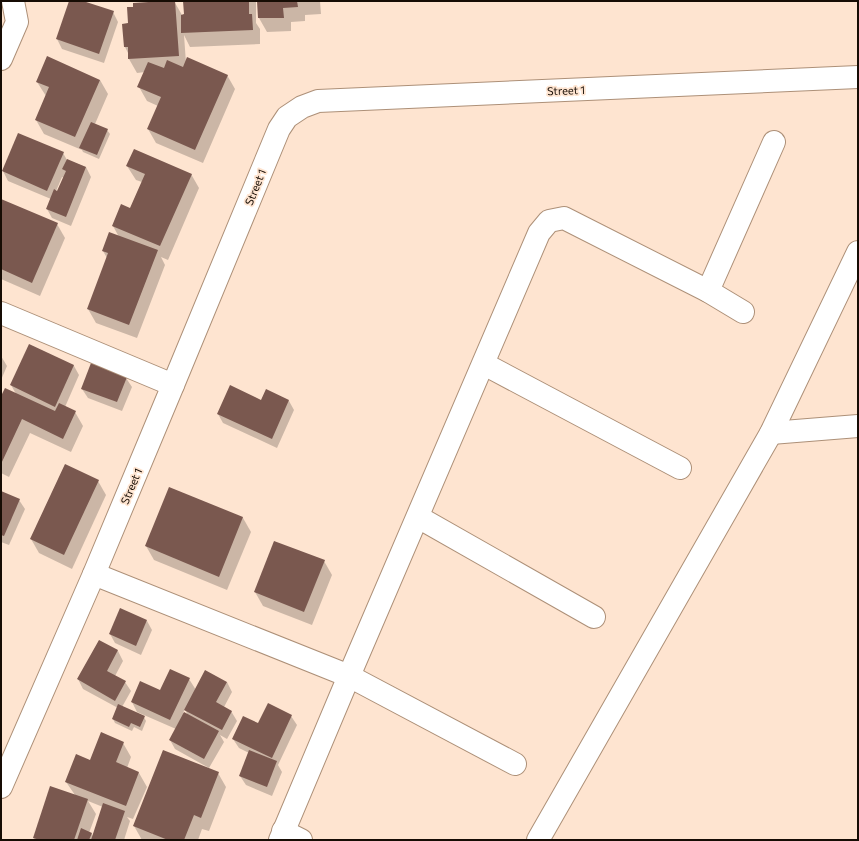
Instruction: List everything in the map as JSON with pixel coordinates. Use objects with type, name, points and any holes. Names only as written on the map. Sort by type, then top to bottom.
[{"type":"street","points":[[1,59],[17,22],[13,1]]},
{"type":"street","name":"Street 1","points":[[1,788],[94,574],[279,129],[287,117],[302,107],[318,101],[858,77]]},
{"type":"street","points":[[708,291],[774,142]]},
{"type":"street","points":[[288,837],[349,676],[540,233],[549,221],[564,218],[708,291],[743,312]]},
{"type":"street","points":[[538,840],[771,433],[858,252]]},
{"type":"street","points":[[1,313],[173,385]]},
{"type":"street","points":[[484,364],[680,468]]},
{"type":"street","points":[[771,433],[858,426]]},
{"type":"street","points":[[418,517],[594,617]]},
{"type":"street","points":[[94,574],[349,676],[515,764]]},
{"type":"building","points":[[69,1],[83,1],[114,11],[99,54],[56,39]]},
{"type":"building","points":[[175,1],[179,56],[128,59],[128,47],[124,47],[122,24],[128,23],[127,7],[133,7],[133,3]]},
{"type":"building","points":[[183,1],[249,1],[249,14],[252,14],[253,30],[181,33],[181,15],[184,14]]},
{"type":"building","points":[[257,1],[297,1],[298,7],[283,8],[284,18],[258,18]]},
{"type":"building","points":[[47,56],[100,80],[75,137],[35,120],[49,87],[36,82]]},
{"type":"building","points":[[187,57],[228,75],[195,150],[147,129],[161,97],[137,87],[148,62],[164,68],[167,60],[183,67]]},
{"type":"building","points":[[91,122],[108,129],[97,155],[79,148]]},
{"type":"building","points":[[18,133],[64,152],[47,191],[2,171]]},
{"type":"building","points":[[134,149],[192,174],[160,246],[112,226],[121,204],[130,208],[145,174],[126,166]]},
{"type":"building","points":[[67,159],[86,167],[66,217],[46,209],[54,189],[57,191],[66,171],[62,169]]},
{"type":"building","points":[[1,199],[58,223],[32,283],[1,269]]},
{"type":"building","points":[[109,232],[158,250],[129,325],[87,309],[108,253],[102,251]]},
{"type":"building","points":[[29,344],[74,365],[55,407],[10,385]]},
{"type":"building","points":[[91,363],[127,377],[117,402],[81,389]]},
{"type":"building","points":[[230,385],[261,400],[266,389],[289,400],[272,439],[217,414]]},
{"type":"building","points":[[5,388],[55,411],[59,403],[76,411],[63,439],[22,419],[1,464],[1,396]]},
{"type":"building","points":[[65,464],[99,480],[64,555],[30,539]]},
{"type":"building","points":[[169,487],[243,517],[219,577],[145,546]]},
{"type":"building","points":[[1,491],[20,499],[4,536],[1,535]]},
{"type":"building","points":[[274,541],[325,560],[304,612],[254,592]]},
{"type":"building","points":[[120,608],[147,620],[136,646],[109,634]]},
{"type":"building","points":[[99,640],[118,650],[107,671],[126,681],[115,701],[77,679]]},
{"type":"building","points":[[170,669],[190,678],[170,720],[131,702],[140,681],[160,690]]},
{"type":"building","points":[[205,670],[227,682],[216,702],[232,711],[222,730],[184,710]]},
{"type":"building","points":[[268,703],[292,715],[272,758],[232,739],[243,716],[258,723]]},
{"type":"building","points":[[118,704],[145,716],[140,727],[131,723],[129,727],[112,719]]},
{"type":"building","points":[[184,712],[219,731],[204,759],[169,740]]},
{"type":"building","points":[[101,732],[124,742],[116,762],[139,772],[126,806],[65,782],[76,754],[90,760]]},
{"type":"building","points":[[163,750],[219,772],[201,818],[194,815],[184,840],[168,840],[133,826]]},
{"type":"building","points":[[249,750],[277,761],[267,787],[239,776]]},
{"type":"building","points":[[50,786],[88,799],[74,840],[40,840],[33,838]]},
{"type":"building","points":[[103,803],[125,811],[115,840],[91,840]]},
{"type":"building","points":[[81,828],[92,833],[89,840],[77,840]]}]
